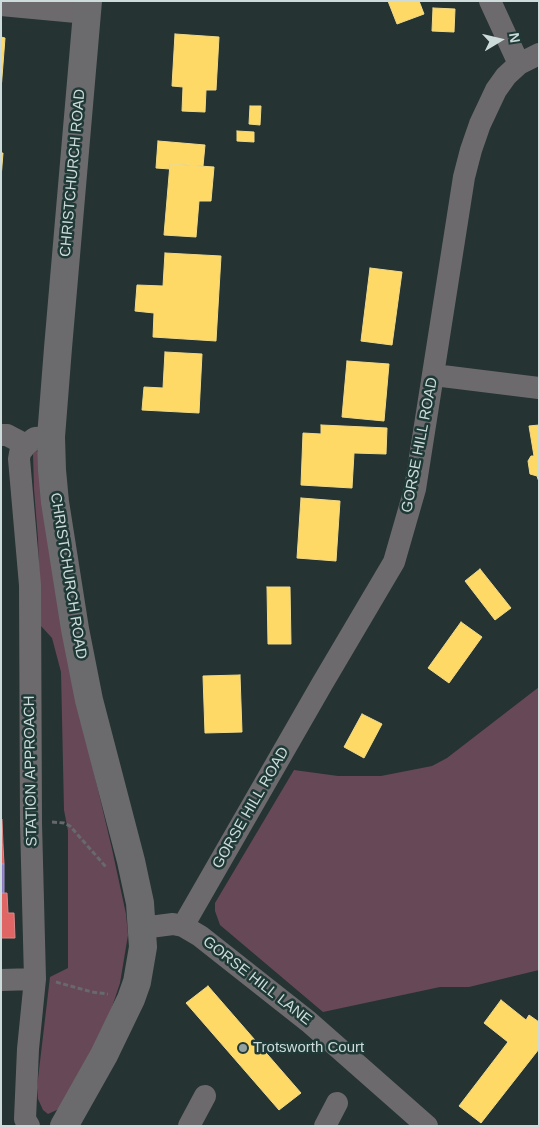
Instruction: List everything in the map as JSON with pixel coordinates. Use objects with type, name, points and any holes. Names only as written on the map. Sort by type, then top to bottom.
[{"type":"main road","name":"CHRISTCHURCH ROAD","points":[[64,1126],[104,1055],[131,999],[141,966],[143,947],[140,902],[89,700],[75,630],[55,502],[52,470],[52,437],[87,7]]},
{"type":"street","points":[[490,1],[518,64]]},
{"type":"street","points":[[1,5],[87,7]]},
{"type":"street","name":"GORSE HILL ROAD","points":[[183,926],[394,562],[415,489],[464,177],[471,150],[480,124],[496,90],[518,64],[539,54]]},
{"type":"street","points":[[434,374],[539,388]]},
{"type":"street","points":[[1,435],[7,435],[26,445],[35,438],[52,437]]},
{"type":"street","name":"STATION APPROACH","points":[[26,445],[20,453],[20,474],[30,586],[31,823],[35,979],[28,1049],[25,1119],[29,1126]]},
{"type":"street","points":[[142,928],[165,924],[183,926]]},
{"type":"street","name":"GORSE HILL LANE","points":[[183,926],[200,936],[309,1022],[427,1126]]},
{"type":"street","points":[[1,980],[35,979]]},
{"type":"street","points":[[189,1126],[205,1096]]},
{"type":"street","points":[[325,1126],[337,1103]]},
{"type":"path","points":[[49,822],[64,823],[70,826],[107,867]]},
{"type":"path","points":[[35,979],[50,980],[92,992],[116,994]]},
{"type":"shaded area","points":[[39,452],[86,739],[126,914],[128,935],[120,983],[108,1019],[90,1056],[59,1109],[48,1114],[43,1110],[38,1099],[37,1087],[50,977],[68,968],[68,831],[64,810],[61,672],[52,638],[41,626],[34,489],[33,453]]},
{"type":"shaded area","points":[[539,687],[539,970],[469,987],[440,987],[323,1012],[220,925],[215,911],[215,903],[294,770],[338,776],[381,776],[432,766],[447,758]]},
{"type":"building: Homes","points":[[388,1],[419,1],[424,14],[397,24]]},
{"type":"building: Homes","points":[[433,8],[455,9],[454,32],[432,31]]},
{"type":"building: Homes","points":[[175,34],[219,37],[216,90],[206,90],[205,112],[182,111],[183,87],[172,86]]},
{"type":"building: Homes","points":[[1,37],[5,38],[1,90]]},
{"type":"building: Homes","points":[[250,106],[261,106],[260,125],[249,124]]},
{"type":"building: Homes","points":[[237,131],[254,132],[254,142],[237,141]]},
{"type":"building: Homes","points":[[158,141],[205,145],[203,166],[170,164],[170,169],[156,168]]},
{"type":"building: Homes","points":[[1,153],[3,153],[1,178]]},
{"type":"building: Homes","points":[[170,164],[214,167],[211,201],[199,201],[196,237],[164,235]]},
{"type":"building: Homes","points":[[165,253],[221,256],[216,341],[153,337],[154,313],[135,311],[137,285],[163,286]]},
{"type":"building: Homes","points":[[370,268],[402,272],[392,345],[361,341]]},
{"type":"building: Homes","points":[[165,352],[202,354],[199,413],[142,410],[144,387],[163,388]]},
{"type":"building: Homes","points":[[347,361],[389,364],[384,421],[342,417]]},
{"type":"building: Homes","points":[[321,425],[387,428],[386,454],[354,453],[352,488],[301,485],[303,433],[321,434]]},
{"type":"building: Homes","points":[[539,425],[539,482],[537,476],[530,474],[528,461],[531,456],[534,456],[529,426]]},
{"type":"building: Homes","points":[[301,498],[340,501],[336,561],[297,558]]},
{"type":"building: Homes","points":[[480,569],[511,608],[495,620],[465,581]]},
{"type":"building: Homes","points":[[267,587],[290,587],[291,644],[268,644]]},
{"type":"building: Homes","points":[[461,622],[482,637],[449,683],[428,668]]},
{"type":"building: Homes","points":[[240,675],[242,732],[205,733],[203,676]]},
{"type":"building: Homes","points":[[362,714],[382,724],[364,758],[344,747]]},
{"type":"building: Homes","name":"Trotsworth Court","points":[[208,986],[301,1093],[279,1110],[186,1003]]},
{"type":"building: Homes","points":[[501,1000],[526,1020],[529,1015],[539,1022],[539,1049],[481,1123],[459,1106],[508,1042],[484,1023]]},
{"type":"building: Shops","points":[[2,819],[3,845],[1,845]]},
{"type":"building: Shops","points":[[1,845],[3,845],[4,864],[1,864]]},
{"type":"building: Shops","points":[[1,893],[7,893],[8,913],[14,913],[15,938],[1,938]]},
{"type":"building: Offices","points":[[1,864],[4,864],[4,893],[1,893]]},
{"type":"place","name":"Trotsworth Court","points":[[243,1048]]}]
